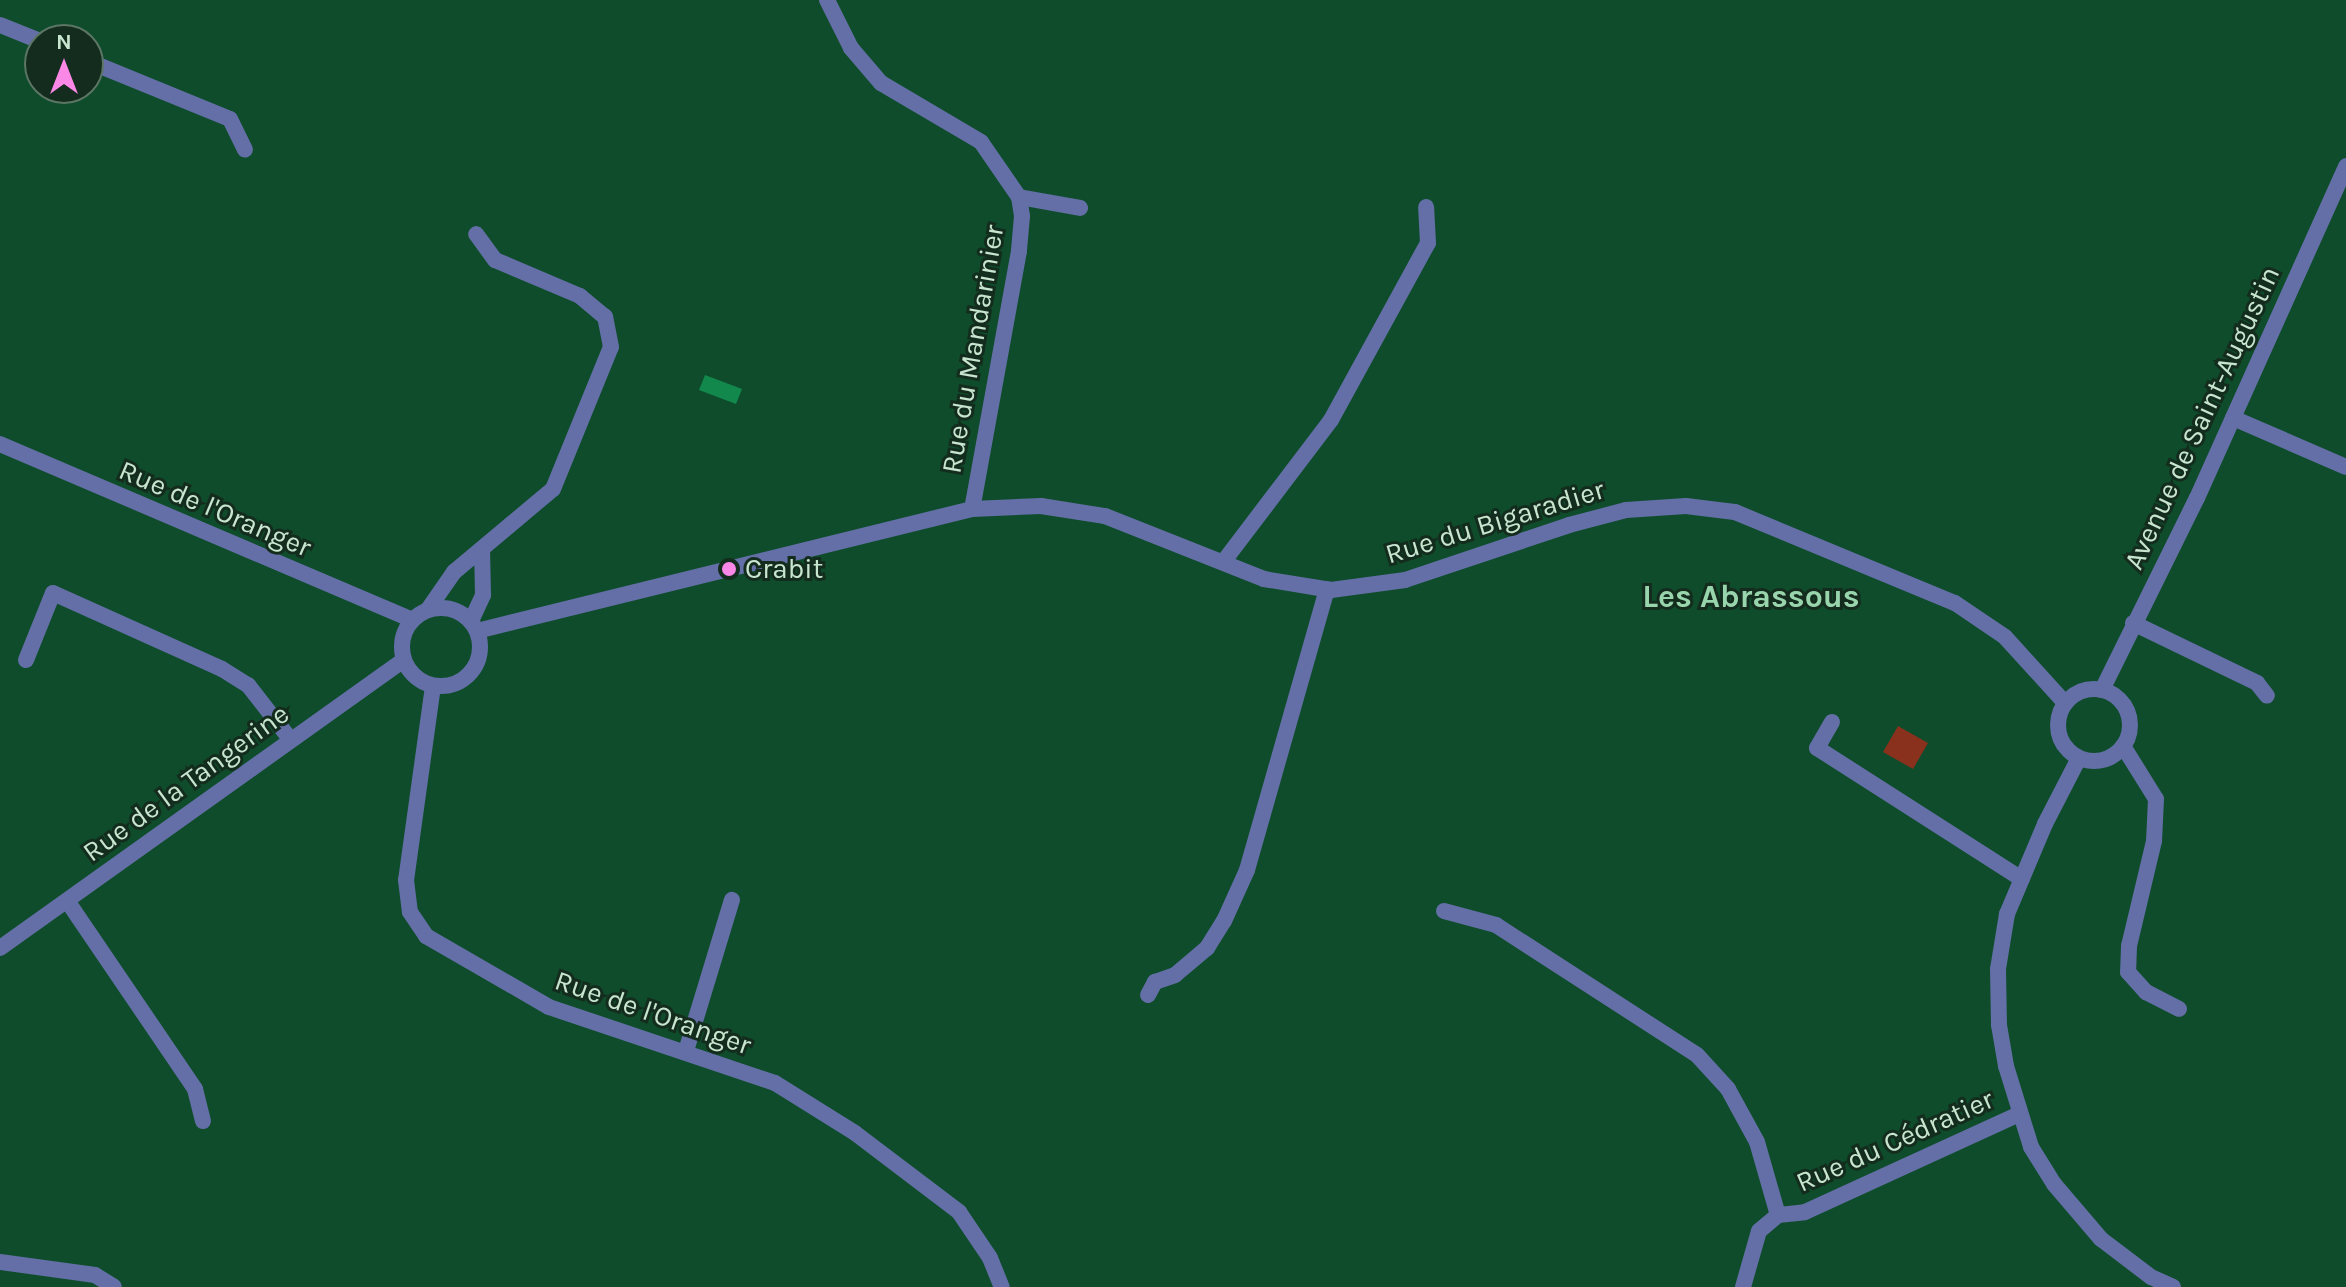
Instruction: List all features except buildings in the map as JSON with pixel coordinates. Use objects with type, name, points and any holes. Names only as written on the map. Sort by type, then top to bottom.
[{"type":"street","name":"Rue du Mandarinier","points":[[827,0],[851,48],[881,83],[981,142],[1019,197],[1022,216],[1019,251],[972,509]]},
{"type":"street","points":[[0,25],[24,35]]},
{"type":"street","points":[[104,68],[230,119],[245,150]]},
{"type":"street","name":"Avenue de Saint-Augustin","points":[[2102,690],[2197,498],[2345,170]]},
{"type":"street","name":"Rue du Mandarinier","points":[[1019,197],[1080,208]]},
{"type":"street","points":[[1224,561],[1331,420],[1428,243],[1426,207]]},
{"type":"street","points":[[429,608],[444,607],[459,611],[474,626],[480,648],[470,673],[460,681],[433,686],[410,673],[400,646],[411,619],[429,608],[454,572],[553,489],[611,347],[605,317],[580,296],[495,260],[476,234]]},
{"type":"street","points":[[2233,418],[2346,467]]},
{"type":"street","name":"Rue de l'Oranger","points":[[0,444],[270,562],[411,619]]},
{"type":"street","name":"Rue du Bigaradier","points":[[474,626],[972,509],[1041,506],[1105,516],[1264,579],[1327,589],[1405,580],[1569,525],[1626,510],[1686,506],[1735,512],[1955,603],[2005,637],[2065,703]]},
{"type":"street","points":[[474,626],[483,595],[482,549]]},
{"type":"street","points":[[1148,995],[1155,982],[1182,971],[1207,948],[1247,870],[1327,589]]},
{"type":"street","points":[[26,660],[53,593],[222,669],[248,685],[290,739]]},
{"type":"street","points":[[2133,623],[2257,683],[2267,696]]},
{"type":"street","name":"Rue de la Tangerine","points":[[0,948],[403,661]]},
{"type":"street","name":"Rue de l'Oranger","points":[[433,686],[406,880],[410,912],[426,936],[549,1007],[775,1083],[855,1133],[959,1212],[990,1258],[1002,1287]]},
{"type":"street","points":[[2102,690],[2113,694],[2127,712],[2128,735],[2123,746],[2112,756],[2097,761],[2079,758],[2070,752],[2059,733],[2060,712],[2075,694],[2102,690]]},
{"type":"street","points":[[1832,722],[1817,748],[2022,879]]},
{"type":"street","points":[[2123,746],[2156,799],[2154,841],[2129,946],[2128,972],[2146,992],[2179,1009]]},
{"type":"street","points":[[2079,758],[2007,914],[1998,969],[1999,1025],[2019,1114],[2031,1147],[2054,1184],[2101,1239],[2151,1277],[2173,1287]]},
{"type":"street","points":[[686,1051],[732,900]]},
{"type":"street","points":[[68,902],[195,1089],[203,1121]]},
{"type":"street","points":[[1444,911],[1496,925],[1697,1055],[1728,1089],[1757,1142],[1778,1215]]},
{"type":"street","name":"Rue du Cédratier","points":[[1743,1287],[1759,1231],[1778,1215],[1805,1212],[2019,1114]]},
{"type":"street","points":[[0,1262],[95,1275],[114,1287]]},
{"type":"shaded area","points":[[705,375],[742,389],[736,404],[699,390]]},
{"type":"shaded area","points":[[1898,726],[1928,743],[1913,769],[1883,752]]},
{"type":"place","name":"Crabit","points":[[729,569]]},
{"type":"district","name":"Les Abrassous","points":[[1751,597]]}]
